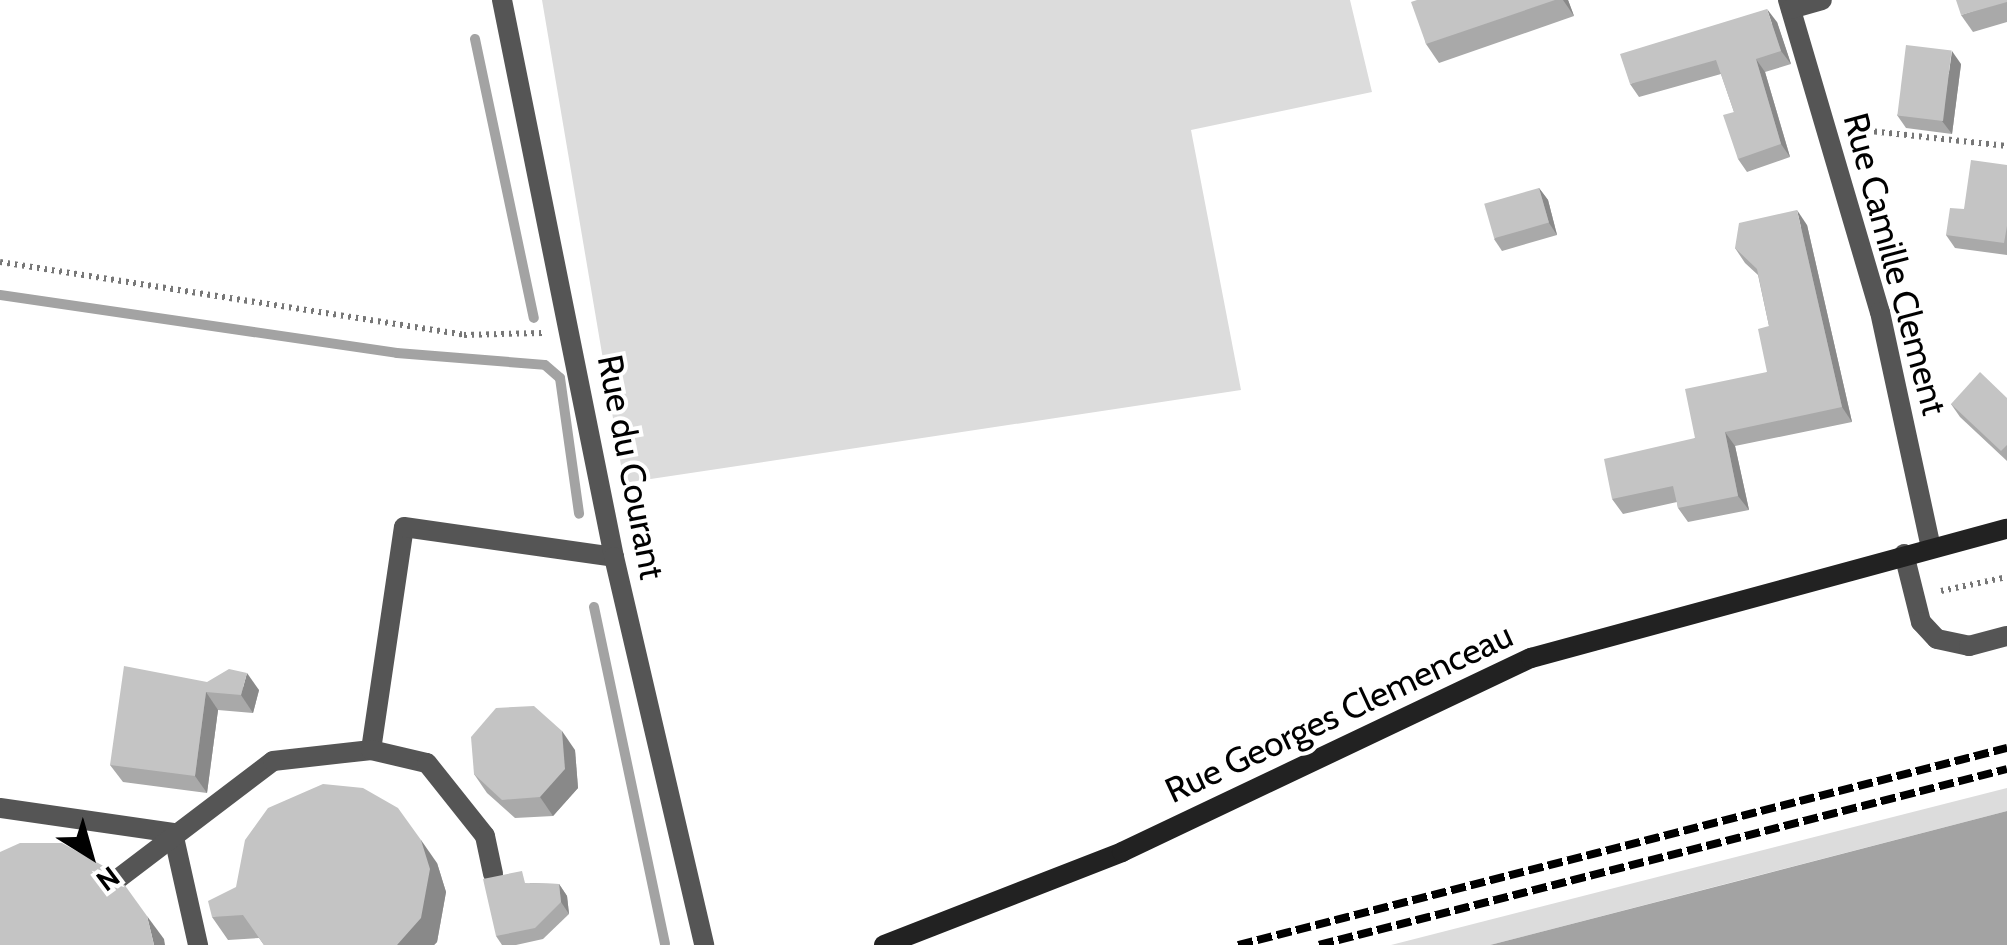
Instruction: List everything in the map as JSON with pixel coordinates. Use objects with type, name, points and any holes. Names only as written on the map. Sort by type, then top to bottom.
[{"type":"street","name":"Rue du Courant","points":[[502,0],[572,332],[614,557],[704,945]]},
{"type":"street","points":[[1789,4],[1822,0]]},
{"type":"street","name":"Rue Camille Clement","points":[[1789,4],[1880,312],[1930,547]]},
{"type":"street","points":[[371,750],[404,527],[614,557]]},
{"type":"street","name":"Rue Georges Clemenceau","points":[[884,945],[1122,852],[1531,658],[2007,529]]},
{"type":"street","points":[[1904,554],[1915,597],[1936,639],[1968,646],[2007,636]]},
{"type":"street","points":[[118,878],[273,760],[371,750],[427,763],[485,836],[493,874]]},
{"type":"street","points":[[0,808],[173,833]]},
{"type":"street","points":[[173,833],[198,945]]},
{"type":"path","points":[[1826,126],[2007,146]]},
{"type":"path","points":[[0,262],[464,334],[572,332]]},
{"type":"path","points":[[1915,597],[2007,576]]},
{"type":"shaded area","points":[[542,0],[1350,0],[1372,92],[1191,130],[1241,390],[624,483]]},
{"type":"shaded area","points":[[2007,788],[2007,811],[1490,945],[1391,945]]},
{"type":"shaded area","points":[[2007,811],[2007,945],[1490,945],[1738,881]]},
{"type":"building","points":[[1555,0],[1426,44],[1411,2]]},
{"type":"building","points":[[1956,0],[2007,0],[2007,2],[1961,15]]},
{"type":"building","points":[[1767,9],[1781,51],[1756,59],[1781,144],[1738,159],[1723,115],[1734,112],[1716,60],[1630,84],[1620,54]]},
{"type":"building","points":[[1906,45],[1952,51],[1943,121],[1897,115]]},
{"type":"building","points":[[1971,160],[2007,165],[2004,243],[1946,235],[1950,208],[1964,209]]},
{"type":"building","points":[[1539,188],[1549,223],[1494,238],[1484,204]]},
{"type":"building","points":[[1797,210],[1842,407],[1725,432],[1738,496],[1678,508],[1673,486],[1612,499],[1604,459],[1695,438],[1685,389],[1767,372],[1758,329],[1769,326],[1757,269],[1735,248],[1739,223]]},
{"type":"building","points":[[1980,372],[2007,398],[2007,445],[2001,451],[1951,404]]},
{"type":"building","points":[[124,666],[207,682],[229,669],[247,673],[241,695],[206,692],[195,776],[110,765]]},
{"type":"building","points":[[534,706],[562,731],[565,769],[540,797],[502,800],[474,774],[471,737],[496,708]]},
{"type":"building","points":[[323,784],[363,788],[398,808],[421,840],[430,869],[421,918],[397,945],[264,945],[243,915],[212,917],[208,901],[236,887],[245,840],[268,808]]},
{"type":"building","points":[[20,843],[62,843],[116,873],[147,916],[154,945],[0,945],[0,852]]},
{"type":"building","points":[[522,871],[525,883],[559,884],[561,902],[535,928],[496,936],[483,879]]},
{"type":"waterway","points":[[475,39],[534,318]]},
{"type":"waterway","points":[[0,295],[397,353],[545,365],[560,378],[579,514]]},
{"type":"waterway","points":[[594,607],[665,944]]},
{"type":"railway","points":[[1238,945],[2007,748]]},
{"type":"railway","points":[[1319,945],[2007,769]]}]
